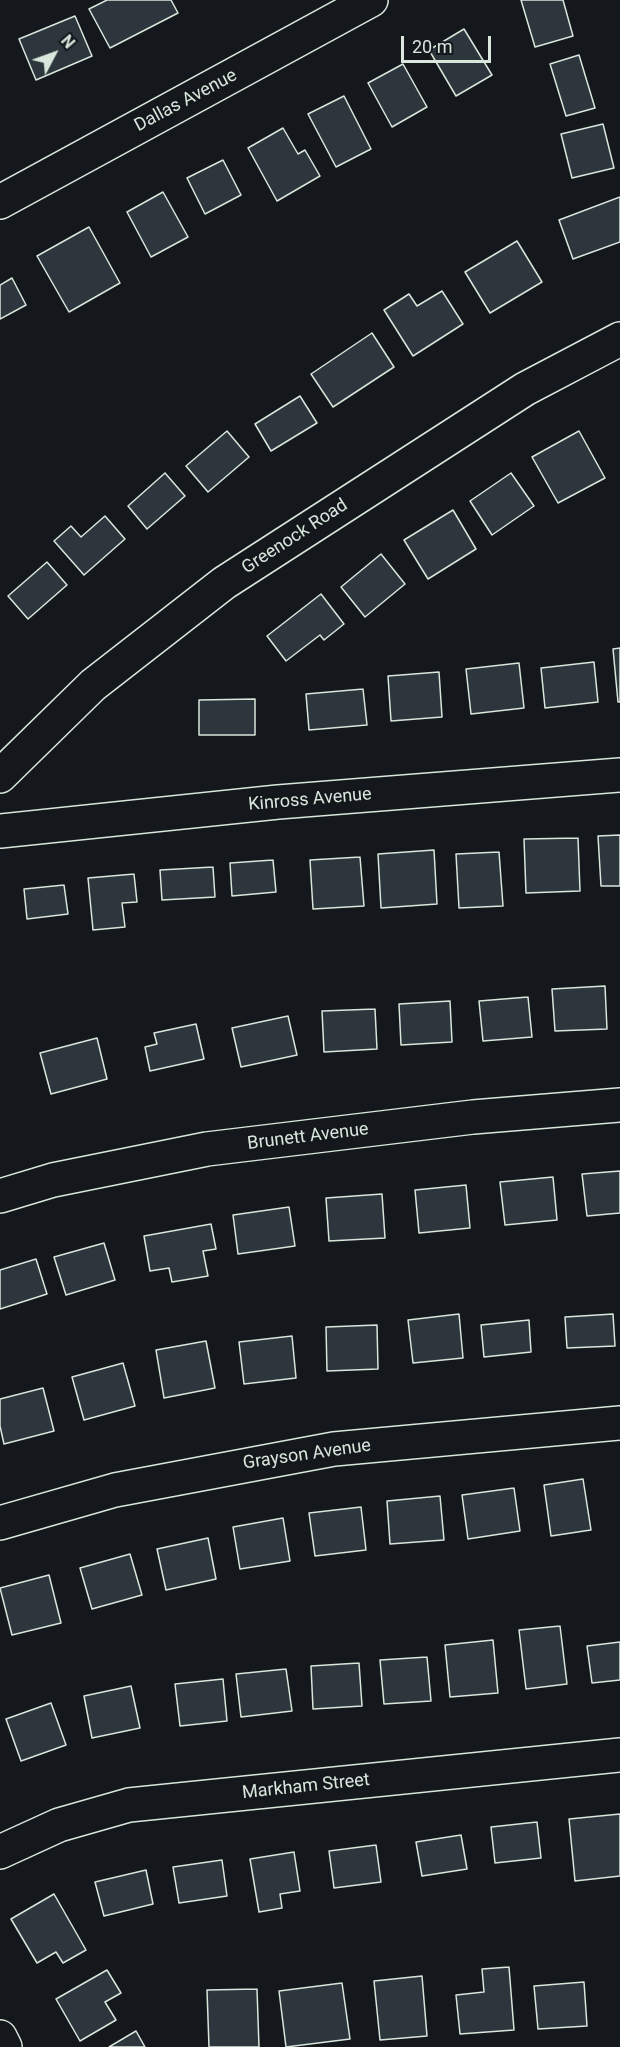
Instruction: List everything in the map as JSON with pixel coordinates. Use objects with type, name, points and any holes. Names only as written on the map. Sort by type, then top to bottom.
[{"type":"street","name":"Dallas Avenue","points":[[0,202],[371,0]]},
{"type":"street","name":"Greenock Road","points":[[0,776],[93,685],[224,584],[525,389],[620,339]]},
{"type":"street","name":"Kinross Avenue","points":[[0,831],[278,802],[620,775]]},
{"type":"street","name":"Brunett Avenue","points":[[0,1196],[53,1180],[207,1149],[473,1117],[620,1105]]},
{"type":"street","name":"Grayson Avenue","points":[[0,1523],[115,1490],[334,1449],[620,1423]]},
{"type":"street","name":"Markham Street","points":[[0,1852],[59,1826],[129,1805],[620,1755]]},
{"type":"street","points":[[0,2037],[5,2047]]},
{"type":"building","points":[[107,0],[171,0],[178,13],[110,48],[89,9]]},
{"type":"building","points":[[521,0],[563,0],[573,36],[535,47]]},
{"type":"building","points":[[75,16],[92,56],[36,80],[19,39]]},
{"type":"building","points":[[464,29],[492,75],[456,96],[429,50]]},
{"type":"building","points":[[579,55],[595,108],[566,116],[550,64]]},
{"type":"building","points":[[403,64],[427,107],[392,127],[368,83]]},
{"type":"building","points":[[344,96],[371,149],[336,167],[308,114]]},
{"type":"building","points":[[603,124],[614,168],[572,178],[561,134]]},
{"type":"building","points":[[283,128],[298,154],[305,150],[320,176],[277,201],[248,148]]},
{"type":"building","points":[[223,160],[241,195],[205,214],[187,178]]},
{"type":"building","points":[[163,192],[188,237],[151,257],[127,212]]},
{"type":"building","points":[[620,197],[620,242],[573,259],[559,220]]},
{"type":"building","points":[[89,227],[120,283],[69,312],[37,256]]},
{"type":"building","points":[[517,241],[542,282],[490,313],[465,272]]},
{"type":"building","points":[[12,278],[26,305],[0,319],[0,285]]},
{"type":"building","points":[[442,291],[463,324],[413,356],[384,310],[409,294],[417,306]]},
{"type":"building","points":[[372,333],[394,367],[333,407],[311,374]]},
{"type":"building","points":[[300,396],[317,423],[271,451],[255,424]]},
{"type":"building","points":[[227,431],[249,457],[208,492],[186,466]]},
{"type":"building","points":[[579,431],[605,478],[558,503],[532,457]]},
{"type":"building","points":[[165,473],[185,496],[147,529],[128,506]]},
{"type":"building","points":[[511,473],[534,506],[492,535],[470,501]]},
{"type":"building","points":[[453,510],[476,549],[428,579],[404,540]]},
{"type":"building","points":[[105,516],[125,539],[84,575],[54,541],[71,526],[81,537]]},
{"type":"building","points":[[381,554],[405,584],[365,617],[341,587]]},
{"type":"building","points":[[47,562],[67,585],[28,619],[8,596]]},
{"type":"building","points":[[321,594],[344,624],[324,640],[320,635],[286,661],[267,636]]},
{"type":"building","points":[[620,648],[620,702],[618,702],[613,649]]},
{"type":"building","points":[[594,662],[598,702],[545,708],[541,668]]},
{"type":"building","points":[[519,663],[524,708],[471,714],[466,669]]},
{"type":"building","points":[[439,672],[442,717],[391,721],[388,676]]},
{"type":"building","points":[[363,689],[367,725],[309,730],[306,694]]},
{"type":"building","points":[[255,699],[255,735],[199,735],[199,700]]},
{"type":"building","points":[[620,835],[620,886],[601,886],[598,836]]},
{"type":"building","points":[[578,838],[580,891],[526,893],[524,839]]},
{"type":"building","points":[[434,850],[437,904],[381,908],[378,854]]},
{"type":"building","points":[[499,852],[503,906],[459,908],[456,854]]},
{"type":"building","points":[[360,857],[364,906],[313,909],[310,860]]},
{"type":"building","points":[[273,860],[276,892],[232,896],[230,863]]},
{"type":"building","points":[[213,867],[215,897],[162,900],[160,870]]},
{"type":"building","points":[[134,874],[137,902],[122,903],[125,927],[93,930],[88,878]]},
{"type":"building","points":[[64,885],[68,914],[27,919],[24,889]]},
{"type":"building","points":[[605,986],[607,1029],[555,1031],[552,989]]},
{"type":"building","points":[[528,997],[532,1037],[483,1041],[479,1001]]},
{"type":"building","points":[[450,1001],[452,1042],[401,1045],[399,1004]]},
{"type":"building","points":[[375,1009],[377,1049],[324,1052],[322,1011]]},
{"type":"building","points":[[288,1016],[297,1055],[241,1067],[232,1028]]},
{"type":"building","points":[[196,1024],[204,1059],[150,1071],[145,1047],[157,1044],[154,1033]]},
{"type":"building","points":[[97,1038],[107,1079],[51,1094],[40,1053]]},
{"type":"building","points":[[620,1171],[620,1213],[587,1216],[582,1174]]},
{"type":"building","points":[[553,1177],[557,1220],[505,1225],[500,1182]]},
{"type":"building","points":[[466,1185],[470,1228],[419,1233],[415,1190]]},
{"type":"building","points":[[382,1194],[385,1238],[329,1241],[326,1198]]},
{"type":"building","points":[[289,1207],[295,1246],[238,1254],[233,1215]]},
{"type":"building","points":[[211,1224],[216,1249],[203,1251],[208,1276],[172,1282],[169,1268],[150,1271],[144,1236]]},
{"type":"building","points":[[104,1243],[115,1280],[66,1295],[54,1257]]},
{"type":"building","points":[[36,1259],[47,1294],[0,1309],[0,1270]]},
{"type":"building","points":[[459,1314],[463,1358],[413,1363],[408,1320]]},
{"type":"building","points":[[613,1314],[615,1346],[567,1348],[565,1317]]},
{"type":"building","points":[[529,1320],[531,1352],[484,1357],[481,1325]]},
{"type":"building","points":[[377,1325],[378,1369],[327,1371],[326,1327]]},
{"type":"building","points":[[292,1336],[296,1378],[244,1384],[239,1342]]},
{"type":"building","points":[[206,1341],[215,1388],[164,1398],[156,1350]]},
{"type":"building","points":[[123,1363],[135,1406],[84,1420],[72,1377]]},
{"type":"building","points":[[43,1388],[54,1431],[4,1444],[0,1426],[0,1399]]},
{"type":"building","points":[[583,1479],[591,1530],[551,1536],[544,1485]]},
{"type":"building","points":[[514,1488],[520,1531],[468,1539],[462,1495]]},
{"type":"building","points":[[440,1496],[444,1540],[390,1544],[387,1501]]},
{"type":"building","points":[[361,1507],[366,1550],[315,1556],[309,1513]]},
{"type":"building","points":[[283,1518],[290,1561],[240,1569],[233,1527]]},
{"type":"building","points":[[208,1538],[216,1579],[166,1590],[157,1549]]},
{"type":"building","points":[[130,1554],[142,1595],[92,1609],[80,1568]]},
{"type":"building","points":[[49,1575],[61,1623],[12,1635],[0,1588]]},
{"type":"building","points":[[560,1626],[567,1684],[526,1689],[519,1630]]},
{"type":"building","points":[[493,1640],[498,1693],[450,1697],[445,1645]]},
{"type":"building","points":[[620,1642],[620,1680],[592,1683],[587,1646]]},
{"type":"building","points":[[427,1657],[431,1701],[384,1704],[380,1660]]},
{"type":"building","points":[[359,1663],[362,1706],[313,1709],[311,1666]]},
{"type":"building","points":[[286,1669],[292,1711],[241,1717],[236,1674]]},
{"type":"building","points":[[223,1679],[227,1721],[180,1726],[175,1684]]},
{"type":"building","points":[[131,1686],[140,1728],[92,1738],[84,1696]]},
{"type":"building","points":[[51,1703],[66,1745],[21,1761],[6,1719]]},
{"type":"building","points":[[620,1814],[620,1876],[575,1881],[569,1819]]},
{"type":"building","points":[[537,1822],[541,1858],[495,1863],[491,1827]]},
{"type":"building","points":[[461,1835],[467,1869],[422,1876],[416,1842]]},
{"type":"building","points":[[376,1845],[381,1882],[334,1888],[329,1851]]},
{"type":"building","points":[[294,1852],[300,1891],[280,1894],[282,1908],[259,1912],[250,1859]]},
{"type":"building","points":[[222,1860],[227,1896],[179,1903],[173,1867]]},
{"type":"building","points":[[146,1870],[153,1904],[104,1916],[95,1882]]},
{"type":"building","points":[[54,1894],[86,1950],[63,1963],[56,1952],[37,1963],[11,1919]]},
{"type":"building","points":[[509,1967],[514,2030],[460,2034],[456,1995],[484,1992],[482,1969]]},
{"type":"building","points":[[107,1970],[121,1993],[105,2002],[116,2020],[80,2041],[56,1999]]},
{"type":"building","points":[[422,1976],[427,2036],[380,2040],[374,1981]]},
{"type":"building","points":[[584,1982],[587,2026],[538,2029],[534,1986]]},
{"type":"building","points":[[342,1983],[350,2039],[286,2047],[279,1991]]},
{"type":"building","points":[[257,1989],[259,2047],[209,2047],[207,1990]]},
{"type":"building","points":[[136,2031],[145,2047],[109,2047]]}]
